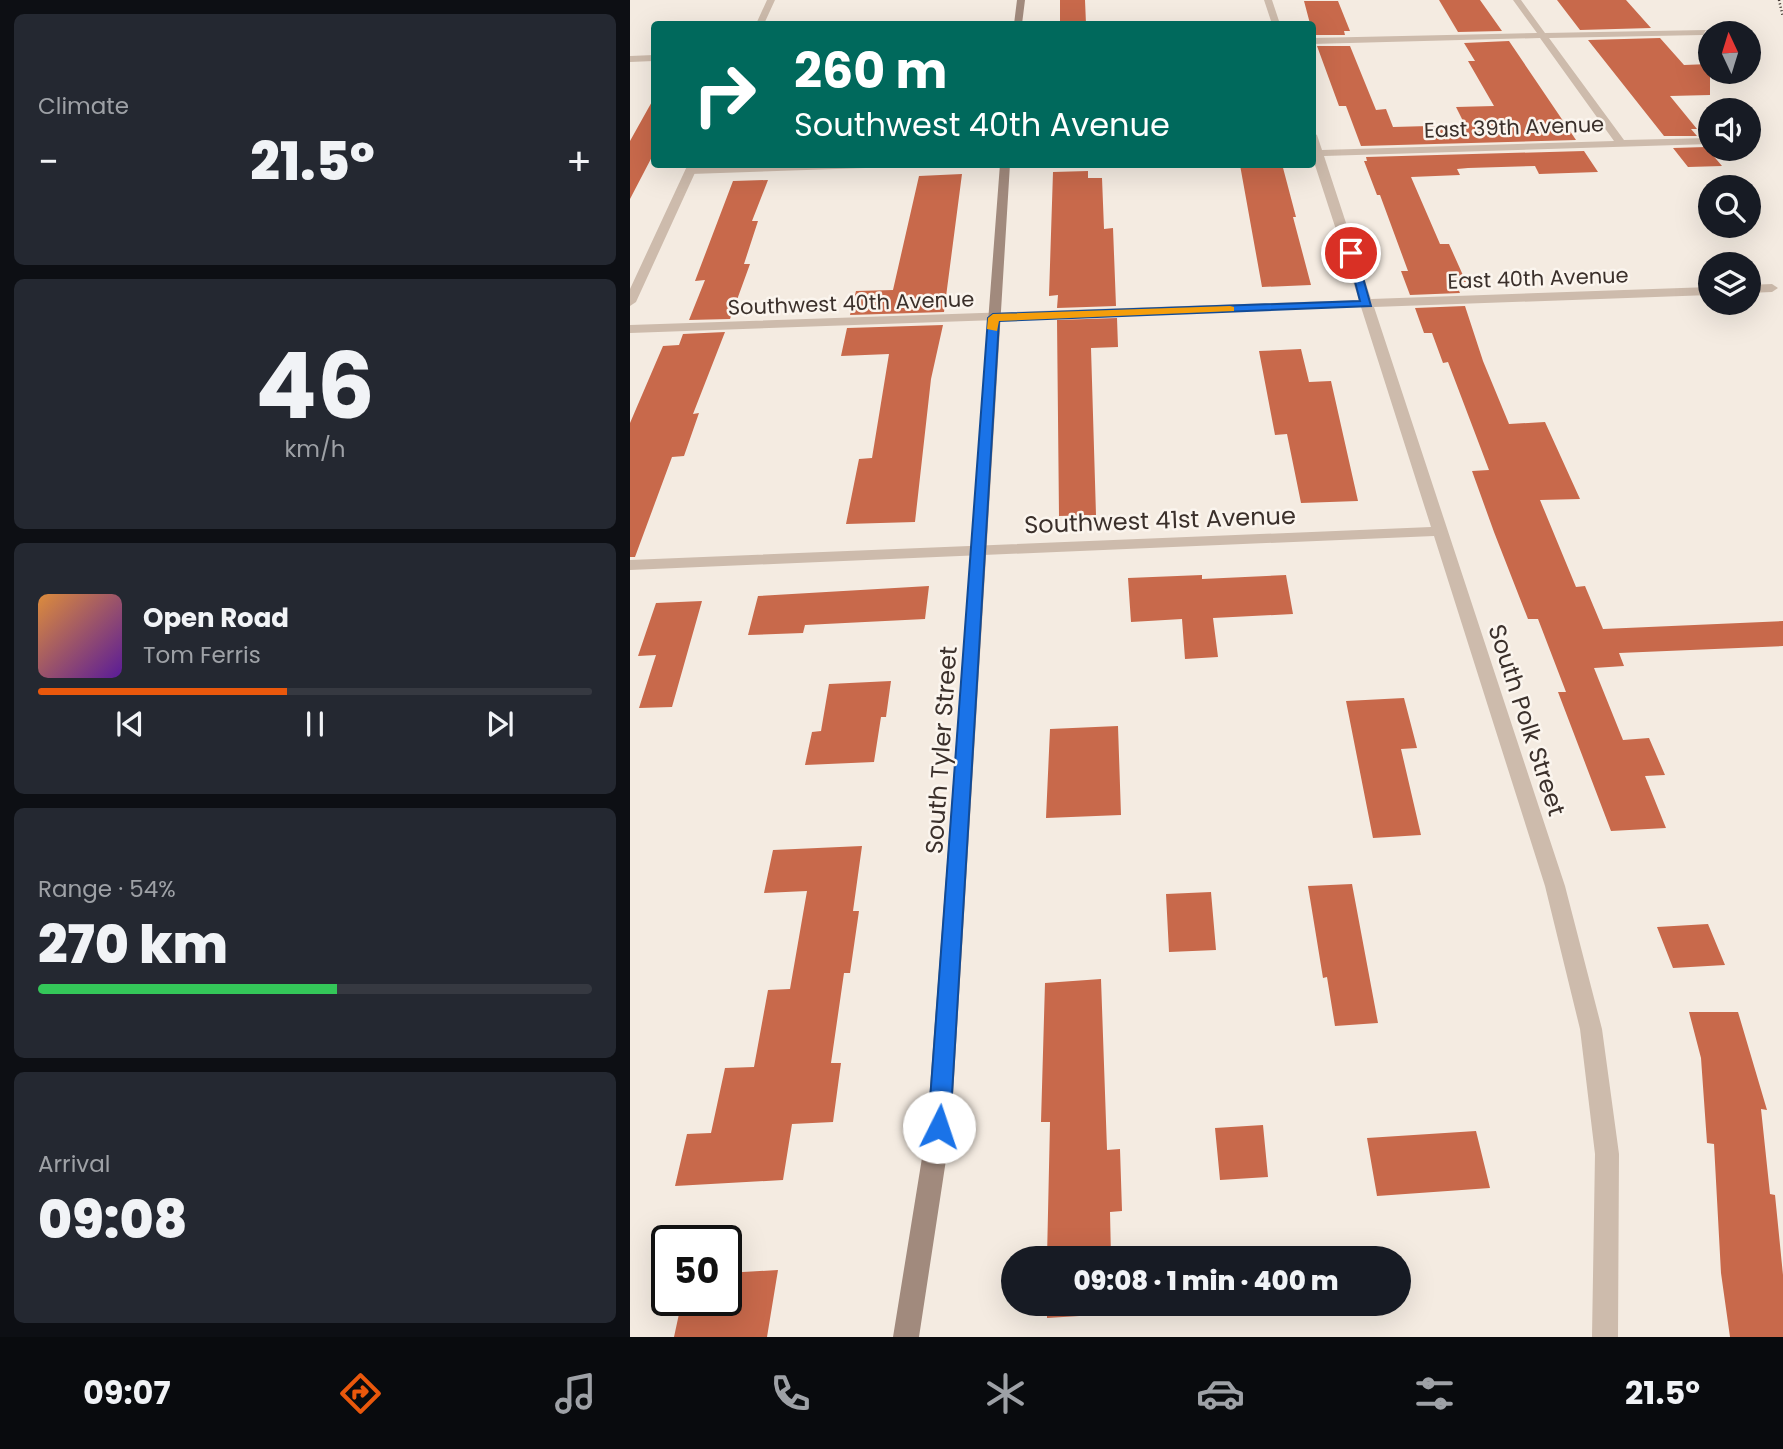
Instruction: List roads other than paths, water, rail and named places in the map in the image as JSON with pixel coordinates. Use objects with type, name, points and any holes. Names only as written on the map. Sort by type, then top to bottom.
[{"type":"main road","points":[[1018,21],[1020,0]]},
{"type":"main road","name":"South Tyler Street","points":[[906,1337],[939,1127],[1005,168]]},
{"type":"street","points":[[761,21],[771,0]]},
{"type":"street","points":[[1268,0],[1275,21]]},
{"type":"street","points":[[1517,0],[1621,143]]},
{"type":"street","points":[[1316,41],[1698,32]]},
{"type":"street","points":[[630,58],[651,58]]},
{"type":"street","name":"East 39th Avenue","points":[[1316,147],[1698,141]]},
{"type":"street","name":"South Polk Street","points":[[1316,150],[1555,886],[1591,1029],[1607,1154],[1605,1337]]},
{"type":"street","points":[[630,302],[693,168]]},
{"type":"street","points":[[1761,288],[1772,288]]},
{"type":"street","name":"East 40th Avenue","points":[[1367,304],[1698,291]]},
{"type":"street","name":"Southwest 40th Avenue","points":[[630,329],[1367,304]]},
{"type":"street","name":"Southwest 41st Avenue","points":[[630,565],[1440,531]]},
{"type":"railway","points":[[1779,0],[1783,17]]}]
